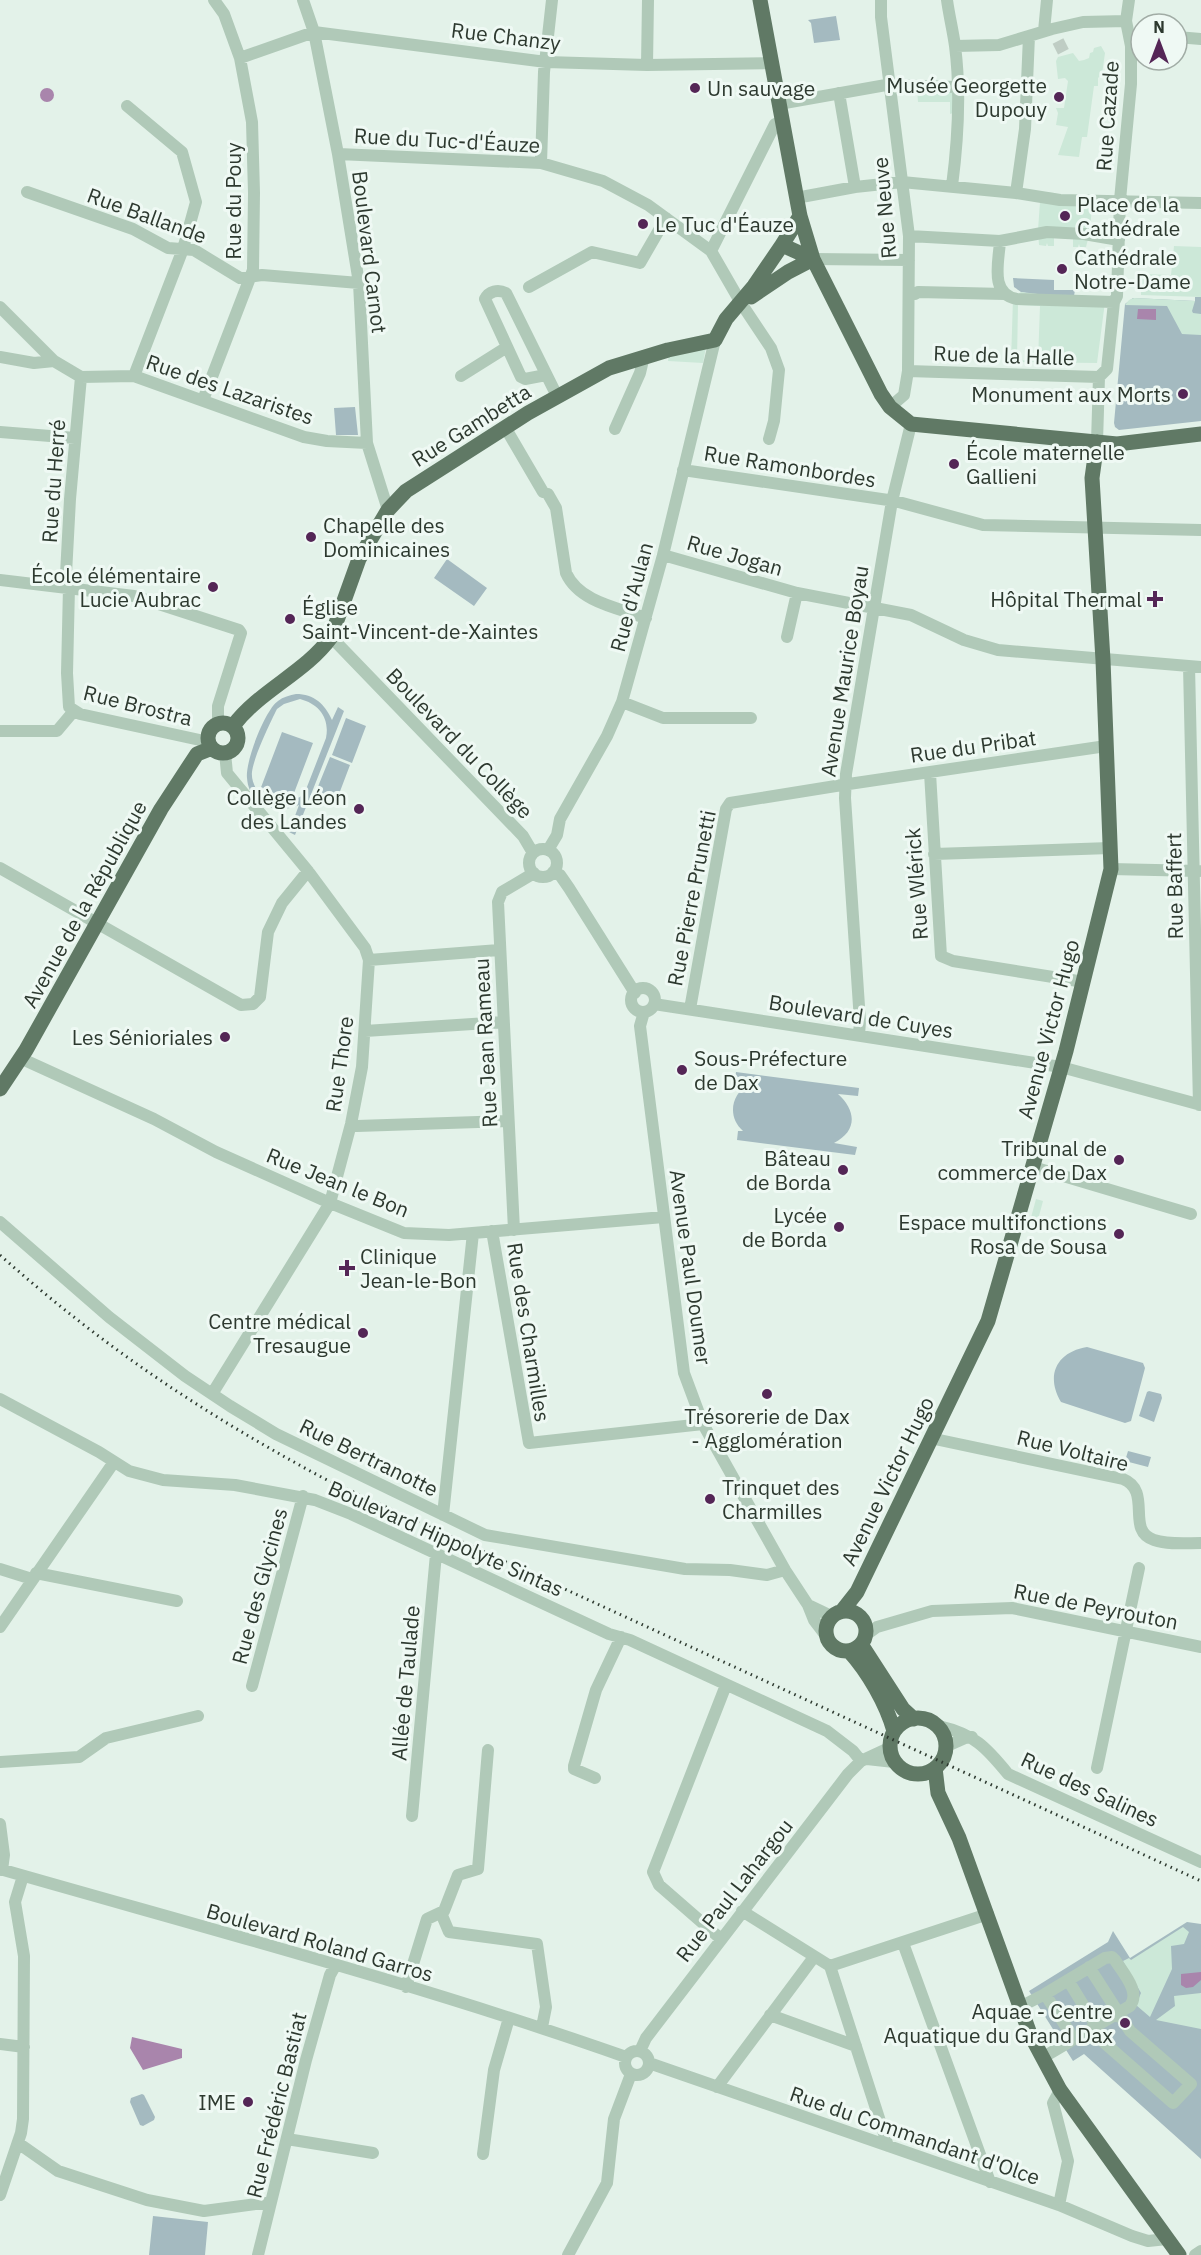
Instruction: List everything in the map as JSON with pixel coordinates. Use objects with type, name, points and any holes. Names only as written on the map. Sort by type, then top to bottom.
[{"type":"main road","points":[[760,0],[796,198],[813,259],[881,394],[890,407],[911,424],[1117,444],[1201,434]]},
{"type":"main road","points":[[715,340],[726,319],[741,303],[800,216]]},
{"type":"main road","points":[[782,245],[813,259]]},
{"type":"main road","points":[[741,303],[788,272],[813,259]]},
{"type":"main road","name":"Rue Gambetta","points":[[331,637],[359,559],[388,510],[406,491],[557,396],[609,368],[644,356],[715,340]]},
{"type":"main road","name":"Avenue Victor Hugo","points":[[836,1613],[857,1592],[988,1321],[1061,1067],[1111,869],[1103,660],[1092,472],[1096,442]]},
{"type":"main road","points":[[226,724],[238,735],[237,745],[234,749],[215,748],[209,733],[242,714],[313,656],[331,637]]},
{"type":"main road","name":"Avenue de la République","points":[[0,1089],[97,924],[131,861],[191,763],[197,754],[215,748]]},
{"type":"main road","name":"Avenue Victor Hugo","points":[[857,1592],[863,1633],[903,1709],[914,1719]]},
{"type":"main road","points":[[863,1633],[835,1648],[827,1637],[826,1623],[836,1613],[850,1611],[863,1633],[856,1659],[887,1710],[894,1731],[891,1755],[910,1772],[918,1773],[935,1768],[943,1758],[947,1746],[946,1739],[939,1726],[927,1719],[903,1722],[894,1731]]},
{"type":"main road","points":[[935,1768],[938,1793]]},
{"type":"main road","points":[[918,1773],[938,1793],[960,1838],[1030,2034],[1042,2058],[1060,2090],[1179,2255]]},
{"type":"street","name":"Rue du Pouy","points":[[203,400],[253,270],[252,122],[240,58],[224,14],[214,0]]},
{"type":"street","name":"Boulevard Carnot","points":[[303,0],[314,32],[338,154],[359,283],[367,443],[388,510]]},
{"type":"street","points":[[541,163],[546,62],[552,0]]},
{"type":"street","points":[[646,65],[648,0]]},
{"type":"street","name":"Rue Neuve","points":[[881,0],[909,236],[908,371],[904,395],[890,407]]},
{"type":"street","points":[[947,0],[955,45],[957,87],[957,130],[952,186]]},
{"type":"street","points":[[1047,0],[1048,30],[1058,41]]},
{"type":"street","name":"Rue Cazade","points":[[1096,442],[1099,378],[1107,369],[1114,302],[1117,296],[1120,200],[1131,84],[1131,45],[1127,24],[1129,0]]},
{"type":"street","points":[[955,45],[999,45],[1083,22],[1127,24]]},
{"type":"street","name":"Rue Chanzy","points":[[240,58],[314,32],[546,62],[646,65],[772,63]]},
{"type":"street","points":[[1016,193],[1025,129],[1029,36]]},
{"type":"street","points":[[779,104],[890,85],[957,87]]},
{"type":"street","points":[[839,93],[855,187]]},
{"type":"street","points":[[127,106],[176,146],[186,161],[196,202],[183,249],[134,376]]},
{"type":"street","points":[[770,439],[779,370],[771,348],[741,303],[711,251],[775,124],[782,122]]},
{"type":"street","name":"Rue du Tuc-d'Éauze","points":[[338,154],[541,163],[603,181],[648,205],[711,251]]},
{"type":"street","points":[[796,198],[855,187],[902,182],[1016,193],[1060,200],[1201,203]]},
{"type":"street","name":"Rue Ballande","points":[[27,192],[133,229],[168,248],[201,253],[240,278],[272,275],[359,283]]},
{"type":"street","points":[[529,286],[592,252],[640,263],[666,218]]},
{"type":"street","points":[[909,236],[1000,241],[1047,232],[1084,234],[1119,240]]},
{"type":"street","points":[[1000,241],[1005,293]]},
{"type":"street","points":[[813,259],[909,260]]},
{"type":"street","points":[[546,375],[525,379],[521,377],[485,299],[487,295],[497,291],[506,293],[557,396]]},
{"type":"street","points":[[915,294],[918,292],[1005,293],[1114,302]]},
{"type":"street","points":[[0,307],[54,361],[81,378]]},
{"type":"street","name":"Rue d'Aulan","points":[[548,850],[557,835],[560,819],[607,736],[622,702],[663,555],[715,340]]},
{"type":"street","points":[[461,376],[507,347]]},
{"type":"street","points":[[615,429],[640,374],[644,356]]},
{"type":"street","points":[[0,357],[34,363],[54,361]]},
{"type":"street","name":"Rue de la Halle","points":[[908,371],[1099,378]]},
{"type":"street","name":"Rue des Lazaristes","points":[[81,378],[134,376],[304,437],[327,441],[367,443]]},
{"type":"street","name":"Rue du Herré","points":[[69,587],[66,574],[81,378]]},
{"type":"street","name":"Avenue Maurice Boyau","points":[[859,1035],[845,784],[892,501],[911,424]]},
{"type":"street","points":[[505,428],[555,508],[566,573],[570,581],[591,598],[646,618]]},
{"type":"street","points":[[0,432],[75,438]]},
{"type":"street","name":"Rue Ramonbordes","points":[[683,470],[892,501],[983,525],[1201,530]]},
{"type":"street","name":"Rue Jogan","points":[[663,555],[798,593],[911,615],[964,640],[998,650],[1195,666]]},
{"type":"street","points":[[0,580],[134,596],[239,630],[241,633],[218,706],[226,724]]},
{"type":"street","name":"Rue Brostra","points":[[69,587],[67,673],[69,707],[73,711],[215,748]]},
{"type":"street","name":"Rue Jogan","points":[[787,637],[798,593]]},
{"type":"street","name":"Boulevard du Collège","points":[[331,637],[523,836],[533,853]]},
{"type":"street","name":"Rue Baffert","points":[[1195,666],[1200,1105]]},
{"type":"street","points":[[622,702],[663,718],[751,718]]},
{"type":"street","points":[[0,731],[57,731],[73,711]]},
{"type":"street","name":"Rue du Pribat","points":[[845,784],[1106,746]]},
{"type":"street","points":[[215,748],[226,773],[308,872],[365,948],[369,960],[499,950]]},
{"type":"street","name":"Rue Wlérick","points":[[930,772],[941,956],[953,961],[1084,982]]},
{"type":"street","name":"Rue Pierre Prunetti","points":[[690,1009],[727,806],[733,802],[845,784]]},
{"type":"street","points":[[934,854],[1110,848]]},
{"type":"street","points":[[540,849],[548,850],[556,859],[553,872],[546,876],[534,873],[529,861],[533,853],[540,849]]},
{"type":"street","points":[[0,868],[241,1005],[253,1004],[260,997],[268,932],[282,903],[308,872]]},
{"type":"street","points":[[1111,869],[1197,871]]},
{"type":"street","points":[[553,872],[565,881],[635,993]]},
{"type":"street","name":"Rue Jean Rameau","points":[[514,1230],[498,902],[502,892],[534,873]]},
{"type":"street","name":"Rue Thore","points":[[212,1395],[330,1203],[351,1124],[362,1067],[369,960]]},
{"type":"street","points":[[642,989],[649,990],[654,996],[649,1008],[636,1010],[632,1004],[635,993],[642,989]]},
{"type":"street","name":"Boulevard de Cuyes","points":[[649,1008],[690,1009],[1061,1067],[1200,1105]]},
{"type":"street","name":"Avenue Paul Doumer","points":[[649,1008],[640,1026],[684,1372],[703,1424],[785,1570],[808,1605],[814,1620],[827,1637]]},
{"type":"street","points":[[365,1031],[503,1023]]},
{"type":"street","name":"Rue Jean le Bon","points":[[20,1058],[154,1119],[216,1152],[404,1233],[423,1235],[492,1232],[664,1217]]},
{"type":"street","points":[[351,1124],[357,1126],[508,1121]]},
{"type":"street","points":[[1033,1167],[1191,1214]]},
{"type":"street","name":"Rue Bertranotte","points":[[0,1222],[109,1317],[212,1395],[276,1434],[443,1515],[495,1538],[640,1562],[685,1569],[730,1570],[767,1575],[785,1570]]},
{"type":"street","name":"Rue des Charmilles","points":[[492,1232],[529,1443],[703,1424]]},
{"type":"street","points":[[443,1515],[473,1233]]},
{"type":"street","name":"Boulevard Hippolyte Sintas","points":[[0,1399],[99,1452],[129,1471],[163,1480],[235,1485],[303,1496],[351,1514],[600,1630],[621,1637],[827,1731],[863,1760]]},
{"type":"street","name":"Rue Voltaire","points":[[930,1438],[1123,1479],[1136,1488],[1140,1527],[1151,1540],[1164,1543],[1201,1543]]},
{"type":"street","points":[[0,1627],[114,1462]]},
{"type":"street","name":"Rue des Glycines","points":[[252,1686],[303,1496]]},
{"type":"street","name":"Allée de Taulade","points":[[412,1816],[436,1554]]},
{"type":"street","points":[[1097,1768],[1139,1568]]},
{"type":"street","points":[[0,1569],[177,1601]]},
{"type":"street","points":[[808,1605],[836,1613]]},
{"type":"street","name":"Rue de Peyrouton","points":[[863,1633],[932,1611],[1012,1608],[1201,1647]]},
{"type":"street","points":[[595,1778],[574,1769],[574,1766],[596,1690],[621,1637]]},
{"type":"street","points":[[721,1939],[658,1885],[653,1872],[726,1685]]},
{"type":"street","points":[[0,1762],[80,1757],[106,1738],[198,1716]]},
{"type":"street","name":"Rue des Salines","points":[[939,1726],[963,1732],[972,1737],[995,1758],[1008,1774],[1201,1862]]},
{"type":"street","points":[[947,1746],[958,1740],[972,1737]]},
{"type":"street","points":[[406,1987],[427,1919],[444,1911],[458,1875],[478,1869],[488,1750]]},
{"type":"street","name":"Rue Paul Lahargou","points":[[640,2051],[646,2038],[848,1774],[863,1760],[891,1755]]},
{"type":"street","points":[[0,1824],[4,1855],[1,1869]]},
{"type":"street","name":"Boulevard Roland Garros","points":[[1,1869],[542,2027],[626,2057]]},
{"type":"street","points":[[0,2195],[18,2143],[23,2119],[24,1956],[15,1902],[22,1876]]},
{"type":"street","points":[[742,1911],[830,1966],[888,2146]]},
{"type":"street","points":[[441,1913],[449,1932],[537,1944],[546,2007],[542,2027]]},
{"type":"street","points":[[830,1966],[988,1914]]},
{"type":"street","points":[[903,1943],[990,2182]]},
{"type":"street","points":[[717,2086],[814,1957]]},
{"type":"street","points":[[1020,2007],[1089,1967],[1112,1957],[1133,1989],[1134,1996],[1130,2006],[1042,2058]]},
{"type":"street","name":"Rue Frédéric Bastiat","points":[[258,2255],[318,2017],[330,1975],[335,1966]]},
{"type":"street","points":[[1068,1980],[1100,2039],[1173,2103],[1191,2084],[1130,2031],[1089,1967]]},
{"type":"street","points":[[1046,1994],[1074,2039]]},
{"type":"street","points":[[770,2015],[856,2046]]},
{"type":"street","points":[[483,2154],[494,2070],[509,2018]]},
{"type":"street","points":[[0,2044],[24,2047]]},
{"type":"street","points":[[568,2255],[607,2183],[615,2119],[630,2074],[625,2064],[626,2057],[632,2052],[640,2051],[647,2055],[649,2063],[645,2073],[630,2074]]},
{"type":"street","name":"Rue du Commandant d'Olce","points":[[649,2063],[1059,2205],[1132,2236],[1148,2241],[1167,2239]]},
{"type":"street","points":[[1059,2205],[1068,2161],[1053,2103],[1060,2090]]},
{"type":"street","points":[[286,2139],[373,2153]]},
{"type":"street","points":[[18,2143],[58,2171],[147,2200],[204,2211],[271,2202]]},
{"type":"street","points":[[1196,2255],[1201,2251]]},
{"type":"shaded area","points":[[836,16],[840,40],[814,43],[811,23],[808,20]]},
{"type":"shaded area","points":[[1101,46],[1105,53],[1102,74],[1098,78],[1098,86],[1094,86],[1087,137],[1082,137],[1079,157],[1058,155],[1068,127],[1056,125],[1058,113],[1056,108],[1064,108],[1068,81],[1065,78],[1058,79],[1056,61],[1058,57],[1073,53],[1079,61],[1084,60],[1089,58],[1094,48]]},
{"type":"shaded area","points":[[47,88],[52,90],[54,95],[52,100],[47,102],[42,100],[40,95],[42,90]]},
{"type":"shaded area","points":[[917,89],[954,89],[953,113],[950,114],[950,102],[918,102]]},
{"type":"shaded area","name":"Place de la Cathédrale","points":[[1045,192],[1092,205],[1086,247],[1080,247],[1079,244],[1078,247],[1073,247],[1073,238],[1054,237],[1054,246],[1048,246],[1047,243],[1046,246],[1039,245],[1040,202]]},
{"type":"shaded area","points":[[1174,246],[1201,247],[1201,297],[1141,295],[1141,274],[1171,275]]},
{"type":"shaded area","points":[[1013,278],[1054,280],[1054,290],[1075,290],[1074,296],[1021,292],[1014,287]]},
{"type":"shaded area","points":[[1021,292],[1105,302],[1097,363],[1011,362],[1013,298]],"holes":[[[1018,305],[1040,306],[1038,361],[1017,360]]]},
{"type":"shaded area","points":[[1195,297],[1201,297],[1201,421],[1119,430],[1114,423],[1125,304],[1133,298],[1195,301]]},
{"type":"shaded area","points":[[1134,298],[1195,301],[1192,311],[1201,314],[1201,335],[1182,334],[1167,306],[1125,305]]},
{"type":"shaded area","points":[[1138,309],[1156,309],[1156,320],[1137,319]]},
{"type":"shaded area","points":[[706,347],[703,363],[668,361],[669,354]]},
{"type":"shaded area","points":[[355,407],[358,435],[336,435],[334,408]]},
{"type":"shaded area","points":[[447,559],[487,588],[474,606],[434,578]]},
{"type":"shaded area","points":[[294,694],[302,694],[318,701],[332,720],[338,707],[344,711],[295,835],[289,832],[299,805],[282,809],[266,806],[253,795],[247,778],[249,760],[267,715],[278,701]],"holes":[[[300,699],[318,708],[325,718],[326,738],[305,792],[291,801],[313,743],[282,732],[260,790],[290,802],[279,804],[272,802],[260,795],[253,782],[252,772],[256,757],[277,709]]]},
{"type":"shaded area","points":[[346,718],[366,726],[352,763],[332,755]]},
{"type":"shaded area","points":[[330,757],[350,765],[336,802],[315,794]]},
{"type":"shaded area","points":[[736,1072],[859,1088],[858,1096],[838,1094],[848,1107],[852,1120],[847,1133],[834,1143],[857,1147],[855,1155],[737,1140],[738,1131],[743,1131],[735,1119],[733,1106],[738,1094],[749,1084],[735,1082]]},
{"type":"shaded area","points":[[1036,1199],[1043,1201],[1036,1227],[1029,1225]]},
{"type":"shaded area","points":[[1087,1347],[1143,1363],[1145,1368],[1131,1421],[1125,1423],[1061,1402],[1054,1383],[1057,1366],[1068,1354]]},
{"type":"shaded area","points":[[1149,1391],[1161,1394],[1162,1398],[1154,1422],[1139,1416]]},
{"type":"shaded area","points":[[1128,1451],[1151,1457],[1148,1467],[1125,1461]]},
{"type":"shaded area","name":"Aquae - Centre Aquatique du Grand Dax","points":[[1187,1922],[1201,1924],[1201,2159],[1084,2054],[1073,2061],[1029,1991],[1108,1942],[1113,1931],[1130,1958]]},
{"type":"shaded area","points":[[1183,1927],[1189,1932],[1184,1944],[1171,1946],[1172,1969],[1150,2017],[1136,2005],[1141,1993],[1123,1961],[1129,1958],[1131,1960]]},
{"type":"shaded area","points":[[1201,1972],[1201,1980],[1193,1987],[1186,1988],[1181,1985],[1181,1974]]},
{"type":"shaded area","points":[[1201,1993],[1201,2029],[1156,2020],[1175,2006],[1174,1996]]},
{"type":"shaded area","points":[[132,2037],[182,2049],[182,2058],[143,2070],[130,2048]]},
{"type":"shaded area","points":[[142,2094],[155,2117],[143,2126],[140,2125],[130,2102],[131,2098]]},
{"type":"shaded area","points":[[153,2216],[208,2222],[205,2255],[149,2255]]},
{"type":"tunnel","points":[[1058,41],[1065,55]]},
{"type":"railway","points":[[0,1255],[77,1320],[156,1377],[238,1430],[325,1479],[1201,1881]]},
{"type":"place","name":"Un sauvage","points":[[695,88]]},
{"type":"place","name":"Musée Georgette Dupouy","points":[[1059,97]]},
{"type":"place","name":"Place de la Cathédrale","points":[[1065,216]]},
{"type":"place","name":"Le Tuc d'Éauze","points":[[643,224]]},
{"type":"place","name":"Cathédrale Notre-Dame","points":[[1062,269]]},
{"type":"place","name":"Monument aux Morts","points":[[1183,394]]},
{"type":"place","name":"École maternelle Gallieni","points":[[954,464]]},
{"type":"place","name":"Chapelle des Dominicaines","points":[[311,537]]},
{"type":"place","name":"École élémentaire Lucie Aubrac","points":[[213,587]]},
{"type":"place","name":"Hôpital Thermal","points":[[1155,599]]},
{"type":"place","name":"Église Saint-Vincent-de-Xaintes","points":[[290,619]]},
{"type":"place","name":"Collège Léon des Landes","points":[[359,809]]},
{"type":"place","name":"Les Sénioriales","points":[[225,1037]]},
{"type":"place","name":"Sous-Préfecture de Dax","points":[[682,1070]]},
{"type":"place","name":"Tribunal de commerce de Dax","points":[[1119,1160]]},
{"type":"place","name":"Bâteau de Borda","points":[[843,1170]]},
{"type":"place","name":"Lycée de Borda","points":[[839,1227]]},
{"type":"place","name":"Espace multifonctions Rosa de Sousa","points":[[1119,1234]]},
{"type":"place","name":"Clinique Jean-le-Bon","points":[[347,1268]]},
{"type":"place","name":"Centre médical Tresaugue","points":[[363,1333]]},
{"type":"place","name":"Trésorerie de Dax - Agglomération","points":[[767,1394]]},
{"type":"place","name":"Trinquet des Charmilles","points":[[710,1499]]},
{"type":"place","name":"Aquae - Centre Aquatique du Grand Dax","points":[[1125,2023]]},
{"type":"place","name":"IME","points":[[248,2102]]}]
